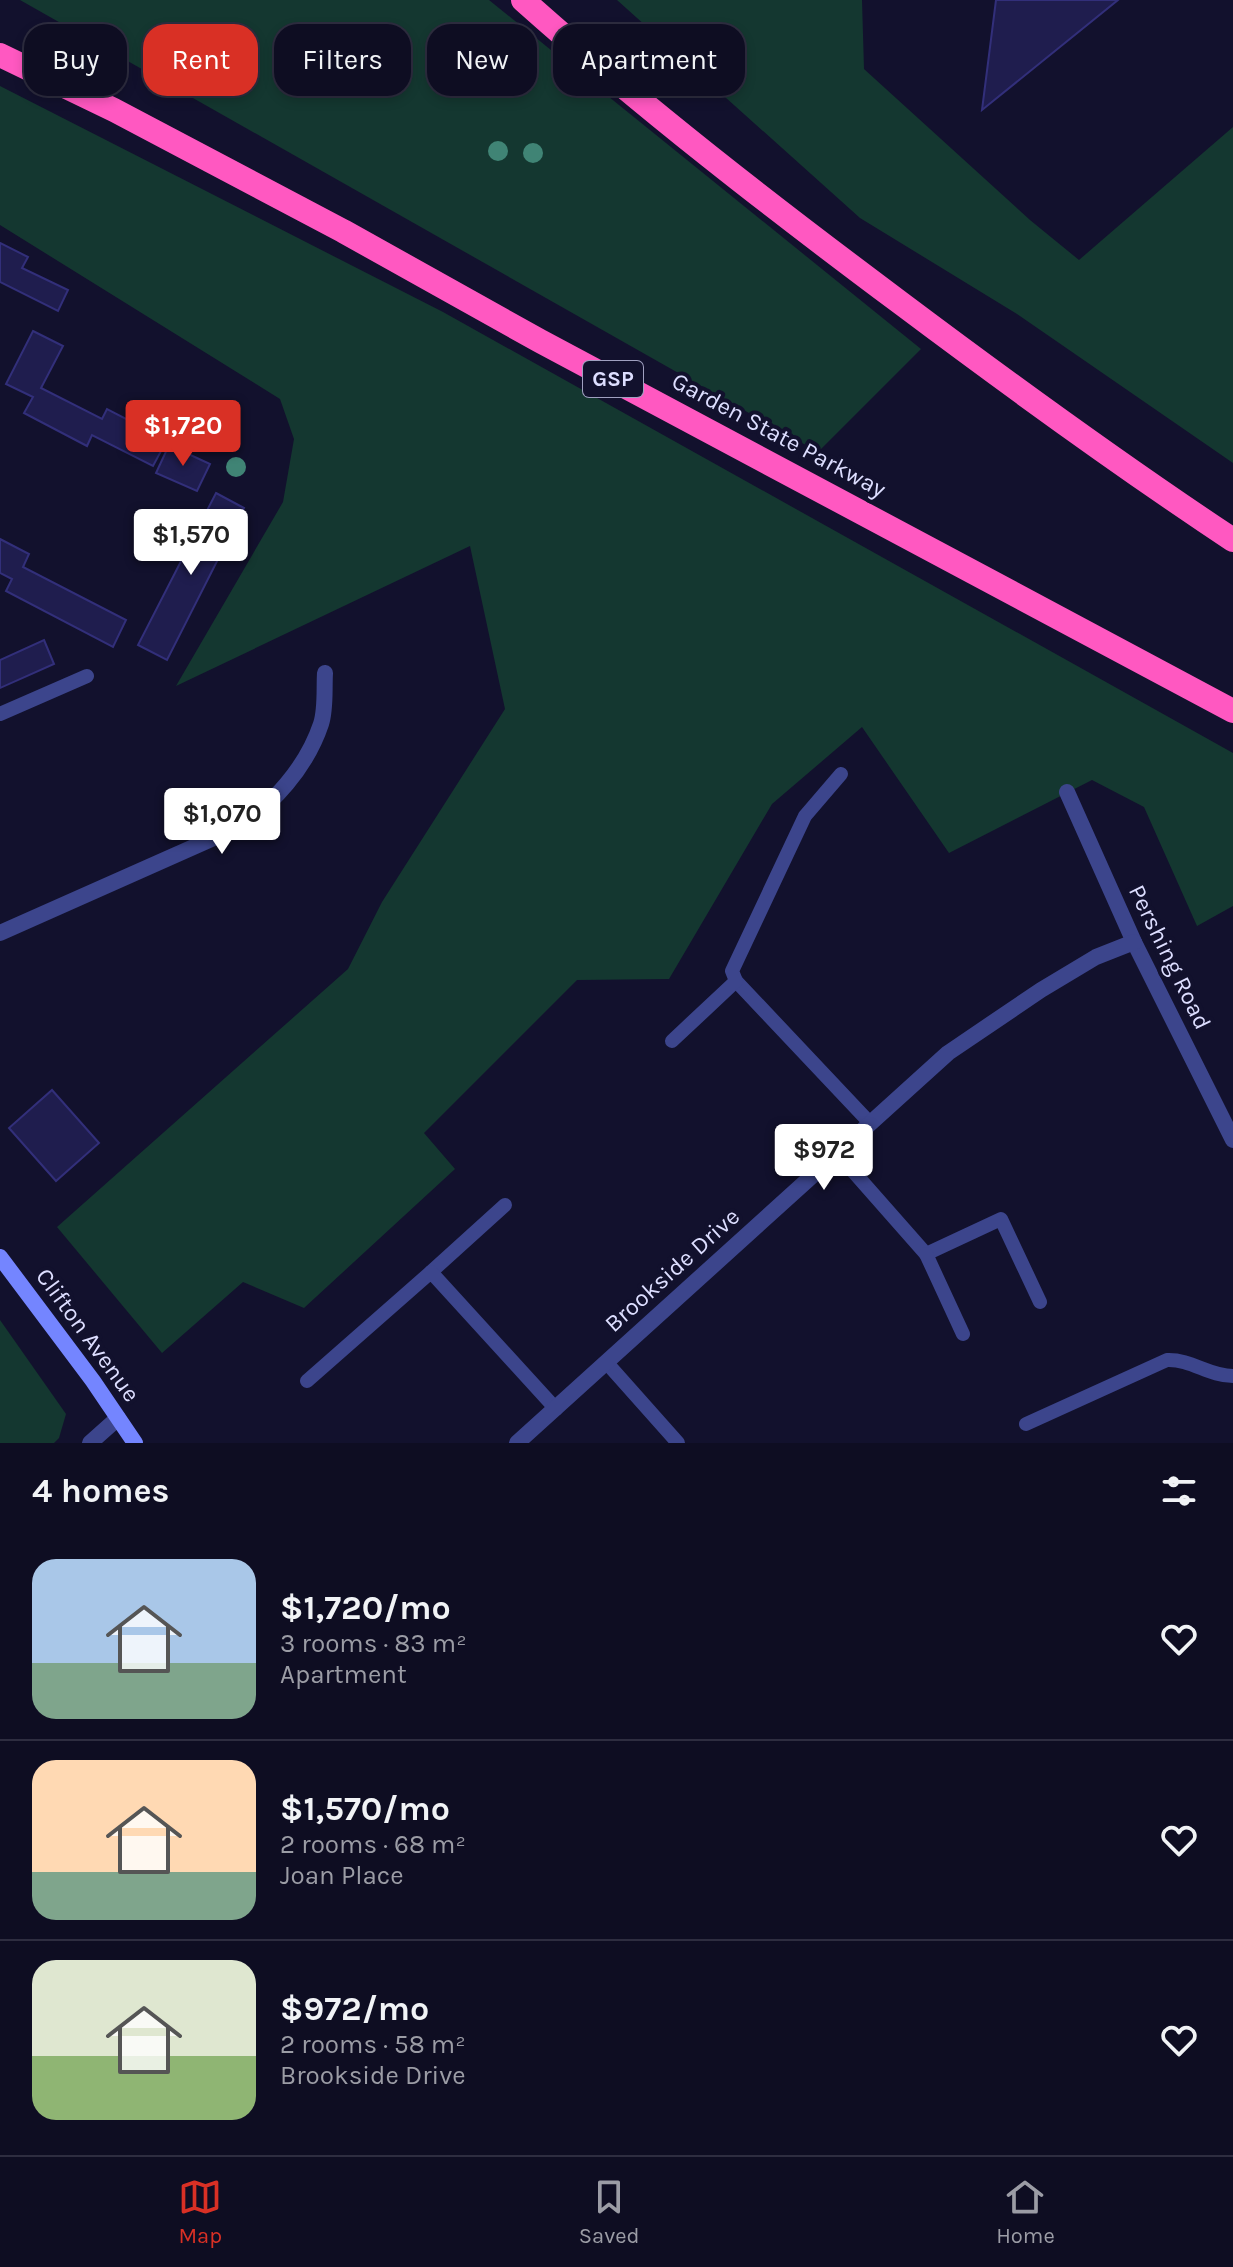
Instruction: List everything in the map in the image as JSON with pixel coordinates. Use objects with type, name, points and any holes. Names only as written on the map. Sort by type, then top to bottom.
[{"type":"highway","points":[[523,0],[595,65],[790,221],[967,353],[1233,540]]},
{"type":"highway","name":"Garden State Parkway","points":[[0,55],[114,110],[343,231],[540,341],[1230,702]]},
{"type":"main road","name":"Clifton Avenue","points":[[0,1257],[135,1443]]},
{"type":"street","points":[[0,933],[254,818],[273,801],[305,756],[322,721],[325,673]]},
{"type":"street","name":"Pershing Road","points":[[1067,792],[1134,942],[1233,1140]]},
{"type":"street","name":"Brookside Drive","points":[[517,1443],[948,1053],[1096,957],[1134,942]]},
{"type":"street","points":[[90,1443],[118,1418]]},
{"type":"lane","points":[[0,714],[87,676]]},
{"type":"lane","points":[[841,774],[805,816],[732,971],[736,981],[870,1123]]},
{"type":"lane","points":[[672,1041],[736,981]]},
{"type":"lane","points":[[837,1153],[926,1254],[963,1334]]},
{"type":"lane","points":[[307,1381],[505,1205]]},
{"type":"lane","points":[[926,1254],[1001,1219],[1040,1302]]},
{"type":"lane","points":[[431,1272],[556,1409]]},
{"type":"lane","points":[[1026,1424],[1167,1360],[1181,1360],[1220,1375],[1233,1376]]},
{"type":"lane","points":[[606,1362],[678,1443]]},
{"type":"green space","points":[[20,0],[489,0],[519,24],[427,24],[427,96],[537,96],[537,39],[553,52],[553,96],[608,96],[921,349],[818,452],[189,96],[258,96],[258,24],[143,24],[143,70],[127,61],[127,24],[62,24]]},
{"type":"green space","points":[[617,0],[862,0],[864,69],[1030,220],[1079,260],[1233,127],[1233,463],[1017,314],[860,218],[724,96],[745,96],[745,24],[644,24]]},
{"type":"green space","points":[[0,86],[443,312],[1233,753],[1233,906],[1197,926],[1144,807],[1092,780],[949,853],[862,727],[772,804],[669,979],[577,980],[424,1133],[455,1169],[304,1308],[243,1282],[162,1353],[57,1227],[348,969],[382,902],[505,709],[470,546],[176,686],[283,502],[294,439],[280,399],[0,225]]},
{"type":"green space","points":[[0,1320],[66,1414],[59,1438],[54,1443],[0,1443]]},
{"type":"building","points":[[996,0],[1118,0],[982,110]]},
{"type":"building","points":[[0,243],[28,257],[22,268],[68,290],[58,311],[0,282]]},
{"type":"building","points":[[33,331],[63,346],[41,388],[102,419],[107,409],[167,440],[153,466],[92,435],[87,446],[24,413],[33,397],[6,384]]},
{"type":"building","points":[[169,445],[210,464],[197,491],[156,473]]},
{"type":"building","points":[[216,493],[244,508],[167,660],[138,645]]},
{"type":"building","points":[[0,539],[29,554],[23,567],[126,620],[113,647],[6,591],[12,579],[0,573]]},
{"type":"building","points":[[44,640],[54,664],[0,688],[0,660]]},
{"type":"building","points":[[52,1090],[99,1143],[56,1181],[9,1128]]}]
